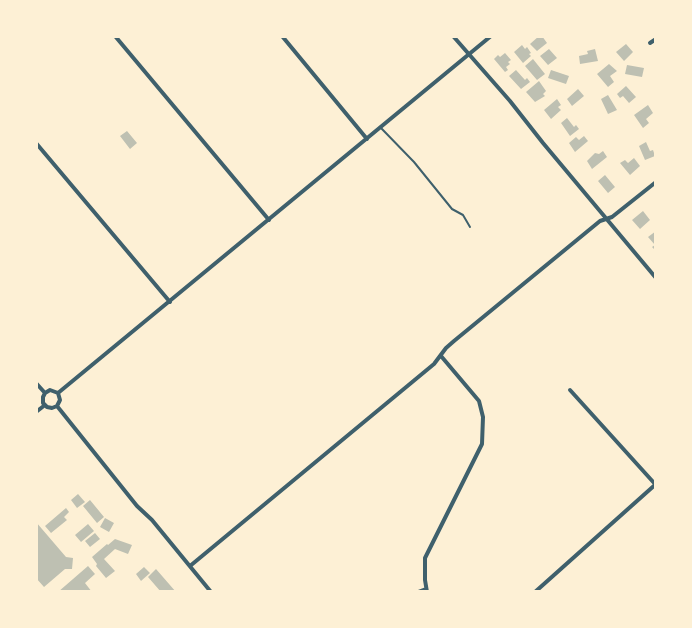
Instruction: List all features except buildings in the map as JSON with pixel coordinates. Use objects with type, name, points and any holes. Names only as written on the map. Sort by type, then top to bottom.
[{"type":"street","points":[[115,36],[269,220]]},
{"type":"street","points":[[282,36],[367,139]]},
{"type":"street","points":[[453,36],[510,101],[543,144],[656,278]]},
{"type":"street","points":[[58,394],[491,36]]},
{"type":"street","points":[[650,44],[656,39]]},
{"type":"street","points":[[36,143],[170,302]]},
{"type":"street","points":[[190,566],[395,398],[434,364],[454,341],[600,221],[612,217],[656,182]]},
{"type":"street","points":[[418,592],[426,590],[425,558],[482,444],[484,416],[479,401],[441,356]]},
{"type":"street","points":[[36,382],[45,393]]},
{"type":"street","points":[[53,390],[58,394],[60,400],[57,406],[52,408],[45,405],[43,400],[45,393],[53,390]]},
{"type":"street","points":[[535,592],[655,484],[570,390]]},
{"type":"street","points":[[36,412],[45,405]]},
{"type":"street","points":[[57,406],[211,592]]},
{"type":"lane","points":[[381,128],[414,162],[452,208],[463,215],[470,227]]}]
